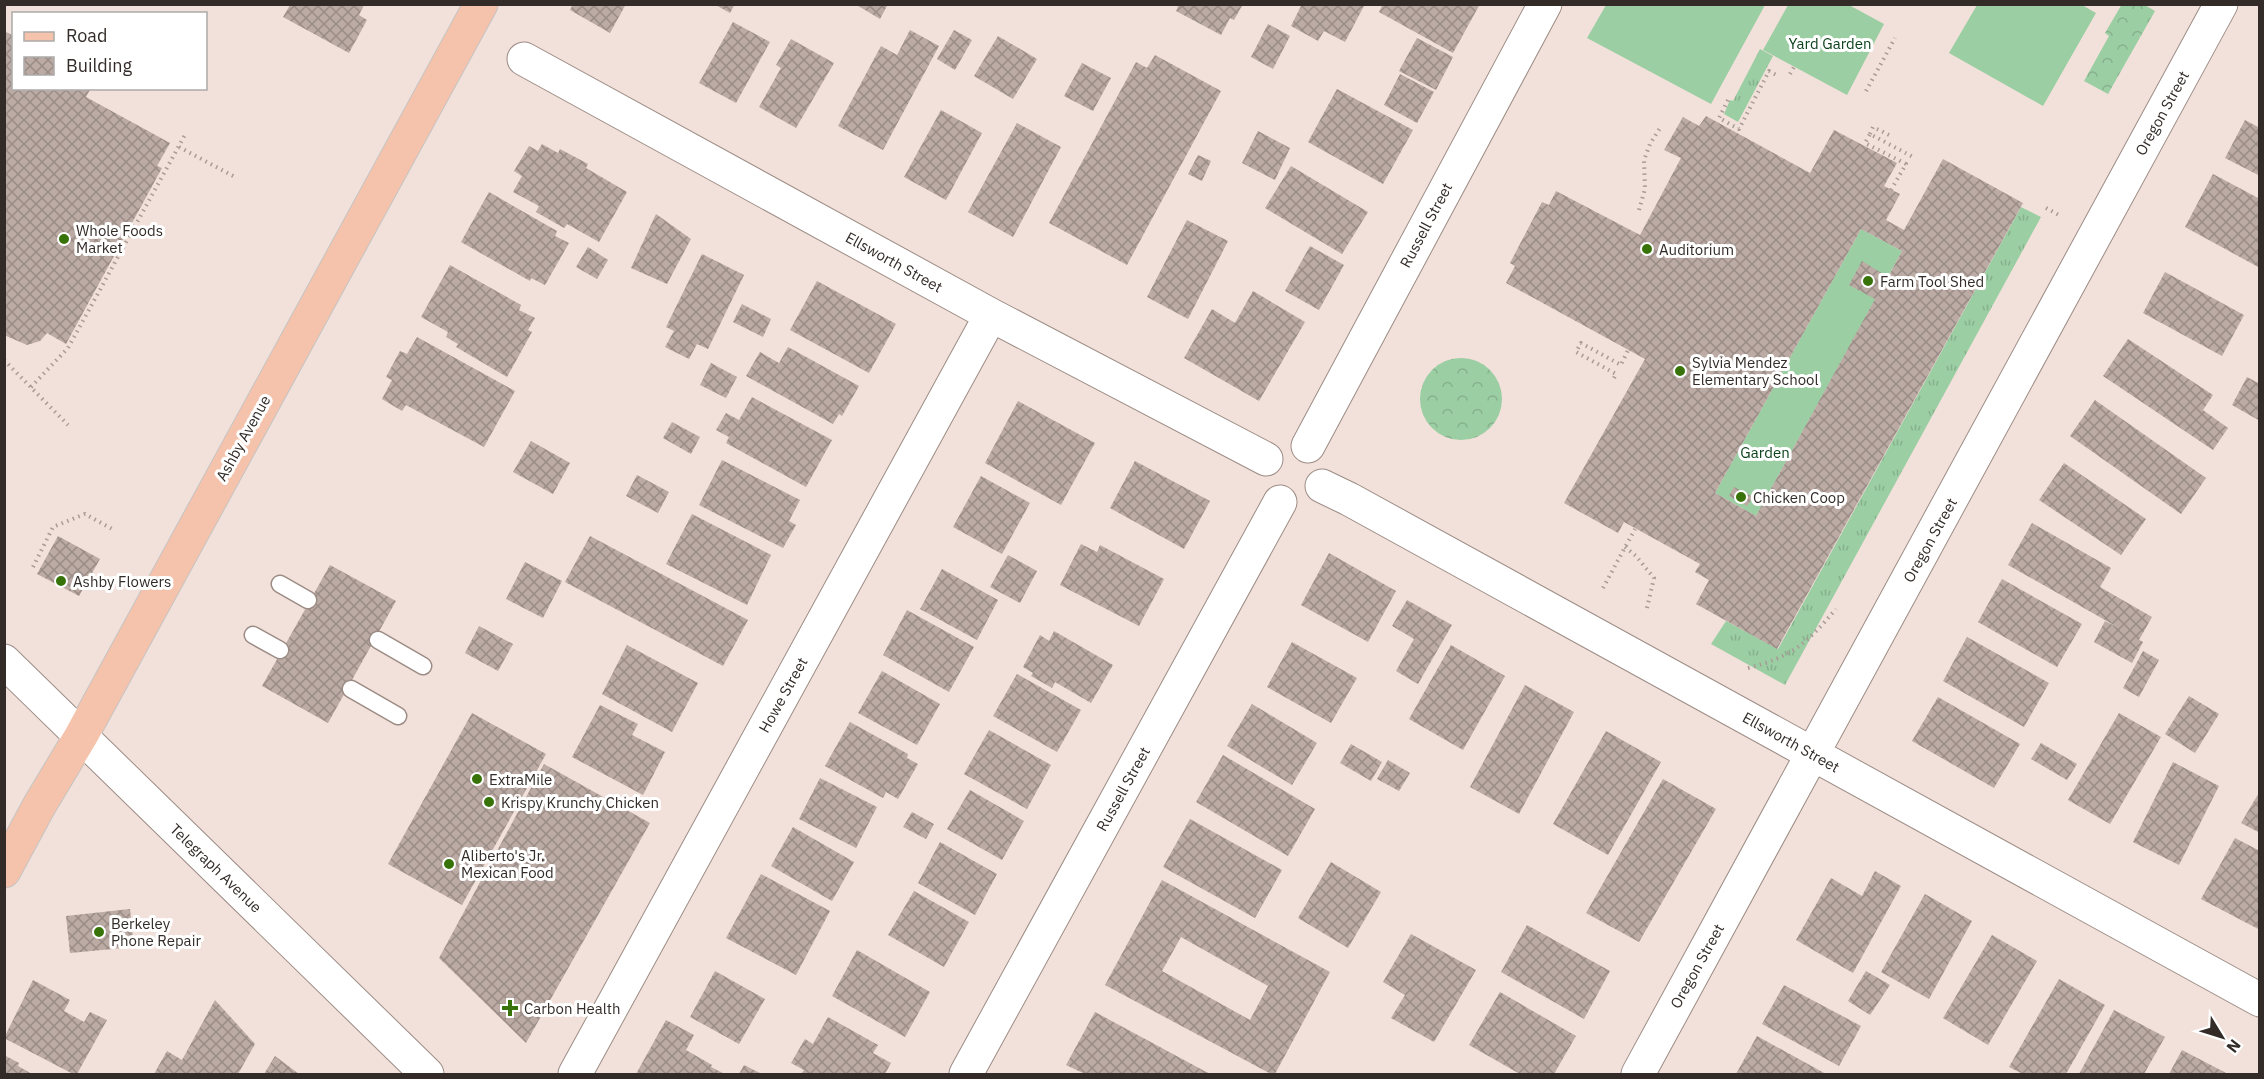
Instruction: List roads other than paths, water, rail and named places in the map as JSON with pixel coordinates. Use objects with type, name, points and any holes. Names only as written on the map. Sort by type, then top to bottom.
[{"type":"main road","name":"Ashby Avenue","points":[[4,871],[81,736],[481,4]]},
{"type":"street","name":"Russell Street","points":[[1308,446],[1545,4]]},
{"type":"street","name":"Oregon Street","points":[[1638,1074],[2221,4]]},
{"type":"street","name":"Ellsworth Street","points":[[524,59],[991,315],[1266,459]]},
{"type":"street","name":"Howe Street","points":[[574,1074],[991,315]]},
{"type":"street","points":[[1289,443],[1308,446],[1321,459],[1324,468],[1322,486],[1309,500],[1300,504],[1280,502],[1266,489],[1262,469],[1266,459],[1280,446],[1289,443]]},
{"type":"street","name":"Ellsworth Street","points":[[1322,486],[1370,510],[2259,1000]]},
{"type":"street","name":"Russell Street","points":[[966,1074],[1280,502]]},
{"type":"street","name":"Telegraph Avenue","points":[[4,661],[427,1074]]},
{"type":"lane","points":[[280,584],[308,600]]},
{"type":"lane","points":[[253,635],[280,650]]},
{"type":"lane","points":[[378,640],[423,666]]},
{"type":"lane","points":[[351,689],[398,716]]},
{"type":"place","name":"Whole Foods Market","points":[[64,239]]},
{"type":"place","name":"Auditorium","points":[[1647,249]]},
{"type":"place","name":"Farm Tool Shed","points":[[1868,281]]},
{"type":"place","name":"Sylvia Mendez Elementary School","points":[[1680,371]]},
{"type":"place","name":"Chicken Coop","points":[[1741,497]]},
{"type":"place","name":"Ashby Flowers","points":[[61,581]]},
{"type":"place","name":"ExtraMile","points":[[477,779]]},
{"type":"place","name":"Krispy Krunchy Chicken","points":[[489,802]]},
{"type":"place","name":"Aliberto's Jr. Mexican Food","points":[[449,864]]},
{"type":"place","name":"Berkeley Phone Repair","points":[[99,932]]},
{"type":"place","name":"Carbon Health","points":[[510,1008]]},
{"type":"park label","name":"Yard Garden","points":[[1830,43]]},
{"type":"park label","name":"Garden","points":[[1765,452]]}]
